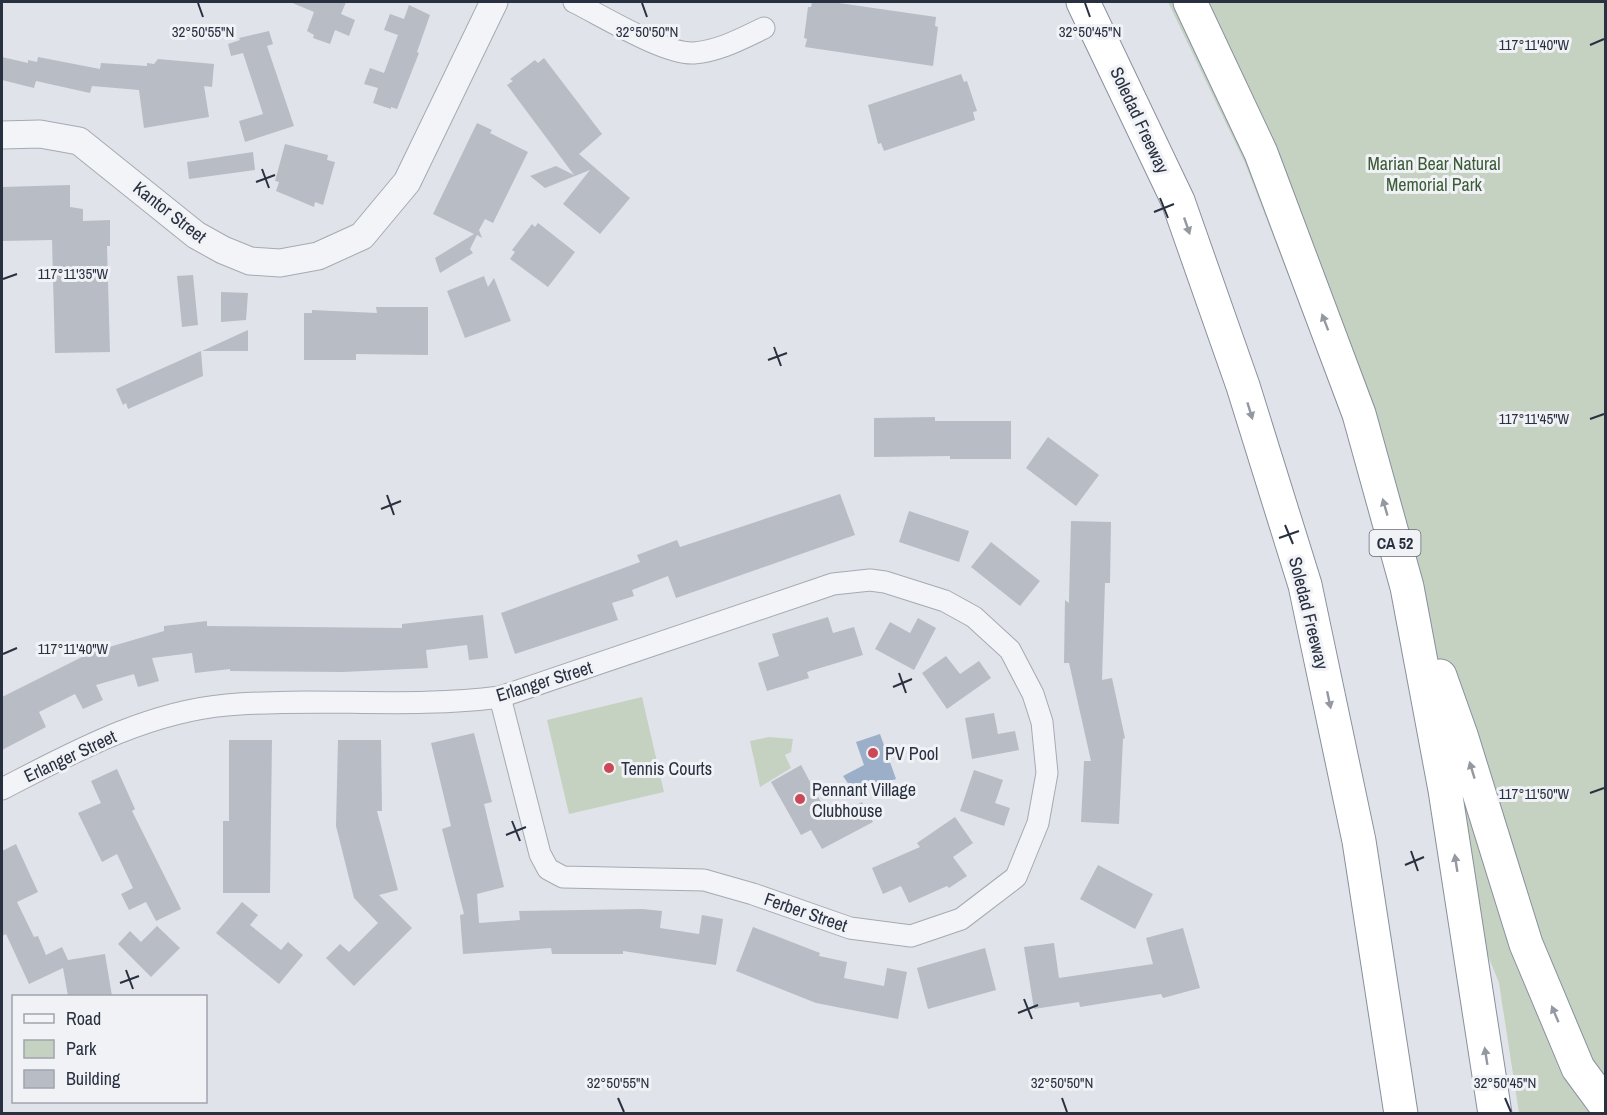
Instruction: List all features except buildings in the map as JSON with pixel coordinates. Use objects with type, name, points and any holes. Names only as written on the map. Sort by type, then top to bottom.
[{"type":"highway","name":"Soledad Freeway","points":[[1083,2],[1178,201],[1243,386],[1305,585],[1359,841],[1401,1113]]},
{"type":"highway","name":"CA 52","points":[[1190,2],[1261,153],[1359,414],[1407,587],[1445,790],[1495,1113]]},
{"type":"highway","points":[[1407,587],[1461,735],[1526,944],[1578,1068],[1605,1106]]},
{"type":"highway","points":[[1359,841],[1378,1113]]},
{"type":"street","name":"Kantor Street","points":[[2,135],[40,134],[79,141],[196,235],[222,250],[250,261],[280,263],[318,256],[362,236],[407,182],[494,2]]},
{"type":"street","points":[[574,2],[672,51],[693,53],[729,46],[764,28]]},
{"type":"street","name":"Erlanger Street","points":[[2,789],[113,735],[191,711],[227,705],[451,703],[500,697],[833,584],[870,580],[885,582],[945,600],[974,617],[1010,650],[1022,671]]},
{"type":"street","name":"Ferber Street","points":[[500,697],[540,854],[548,869],[563,878],[704,880],[753,894],[850,928],[911,936],[961,919],[1016,877],[1038,823],[1047,772],[1042,722],[1022,671]]},
{"type":"green space","name":"Marian Bear Natural Memorial Park","points":[[1168,2],[1605,2],[1605,1113],[1519,1113],[1499,983],[1441,838],[1385,561],[1352,441],[1245,163]]},
{"type":"green space","name":"Tennis Courts","points":[[642,697],[664,792],[569,814],[547,720]]},
{"type":"green space","points":[[769,737],[793,739],[791,752],[785,755],[791,768],[760,787],[750,741]]},
{"type":"water","name":"PV Pool","points":[[880,734],[896,779],[854,792],[843,776],[864,765],[856,742]]},
{"type":"place","name":"PV Pool","points":[[873,753]]},
{"type":"place","name":"Tennis Courts","points":[[609,768]]},
{"type":"place","name":"Pennant Village Clubhouse","points":[[800,799]]}]
